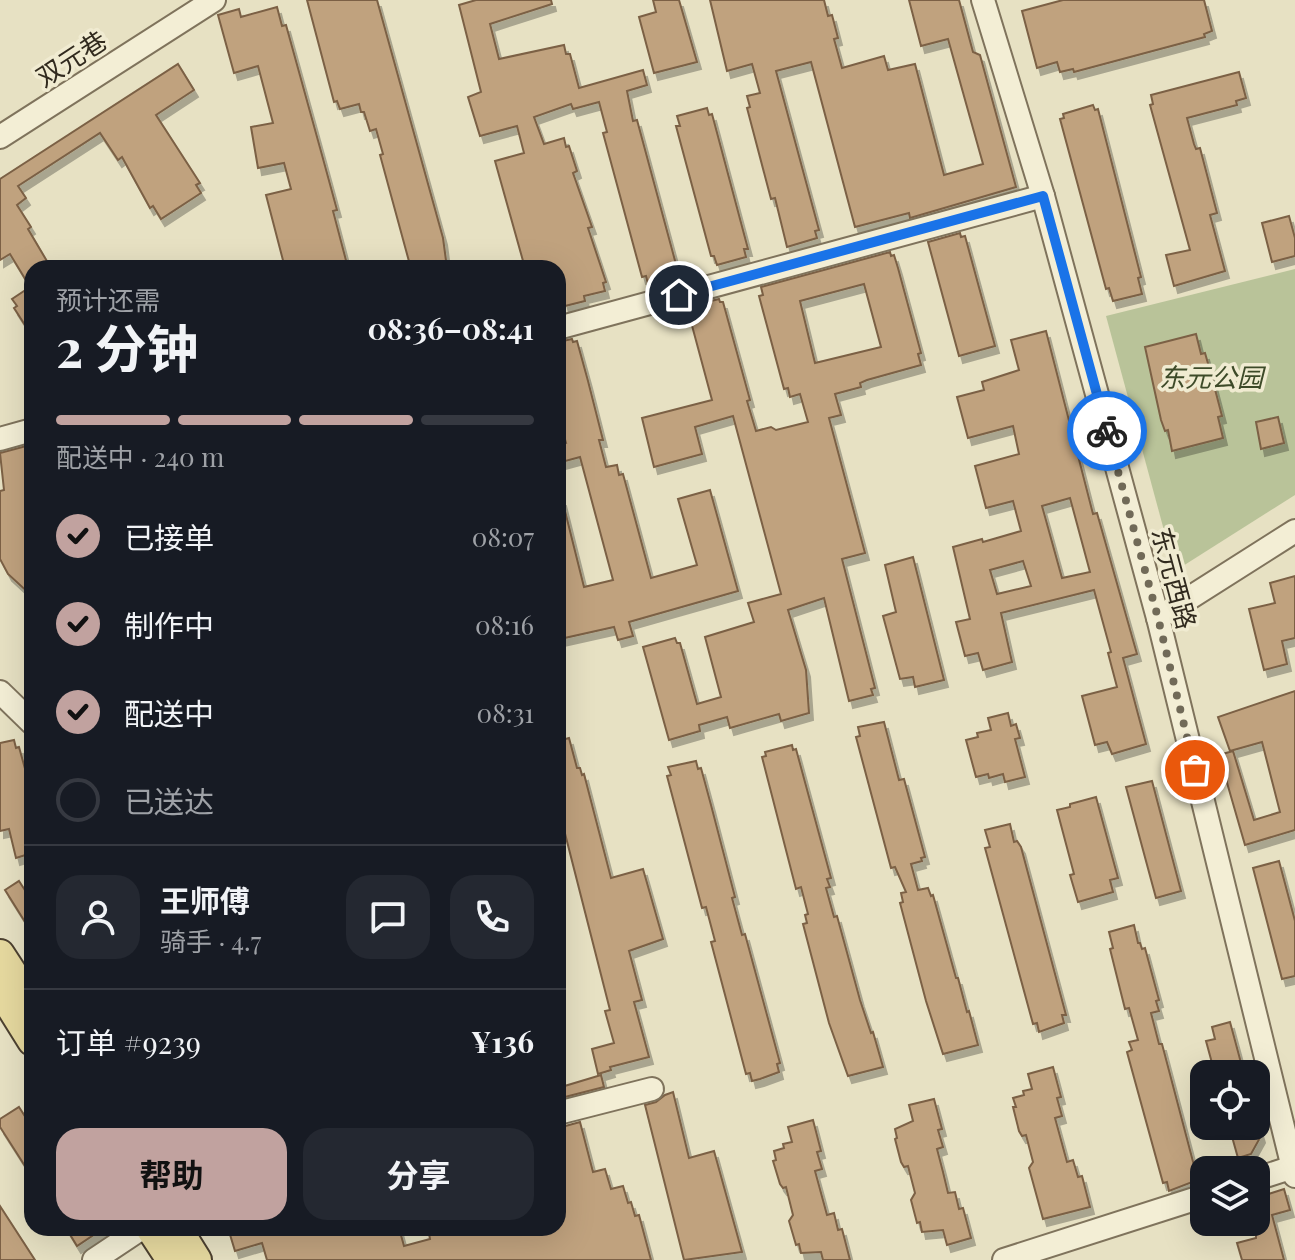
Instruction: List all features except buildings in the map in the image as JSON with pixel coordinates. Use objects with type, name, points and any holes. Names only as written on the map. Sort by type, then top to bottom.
[{"type":"main road","points":[[0,954],[24,991]]},
{"type":"main road","points":[[0,990],[24,1028]]},
{"type":"main road","points":[[155,1236],[171,1260]]},
{"type":"main road","points":[[182,1236],[197,1260]]},
{"type":"street","name":"双元巷","points":[[0,137],[214,0]]},
{"type":"street","name":"东元西路","points":[[983,0],[1043,196],[1158,618],[1294,1171]]},
{"type":"street","points":[[566,326],[1043,196]]},
{"type":"street","points":[[0,439],[24,432]]},
{"type":"street","points":[[1158,618],[1295,531]]},
{"type":"street","points":[[0,692],[24,715]]},
{"type":"street","points":[[566,1111],[652,1089]]},
{"type":"street","points":[[1270,1176],[1294,1171]]},
{"type":"street","points":[[1004,1260],[1190,1200]]},
{"type":"street","points":[[94,1260],[130,1236]]},
{"type":"green space","name":"东元公园","points":[[1295,269],[1295,495],[1175,571],[1106,316]]},
{"type":"way so far","points":[[1107,431],[1195,770]]},
{"type":"route","points":[[679,295],[1043,196],[1107,431]]}]
